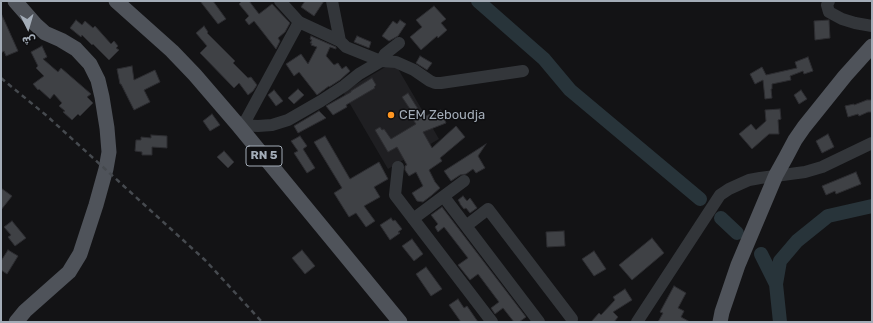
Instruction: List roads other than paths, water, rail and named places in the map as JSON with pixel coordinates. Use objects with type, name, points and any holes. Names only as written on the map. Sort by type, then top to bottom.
[{"type":"main road","points":[[15,1],[45,33],[76,49],[90,64],[98,80],[102,97],[107,128],[108,152],[106,169],[80,254],[69,272],[25,311],[16,322]]},
{"type":"main road","name":"RN 5","points":[[116,1],[172,51],[195,75],[400,322]]},
{"type":"main road","points":[[720,322],[738,265],[776,175],[795,140],[845,76],[872,46]]},
{"type":"street","points":[[332,1],[340,41]]},
{"type":"street","points":[[829,1],[827,5],[829,12],[842,19],[872,26]]},
{"type":"street","points":[[286,3],[299,22],[340,41],[346,47],[382,61],[396,62],[414,70],[435,83],[523,71]]},
{"type":"street","points":[[238,125],[246,120],[299,22]]},
{"type":"street","points":[[238,125],[272,125],[288,120],[321,101],[359,74],[382,61],[385,54],[399,43]]},
{"type":"street","points":[[637,322],[720,195],[740,184],[760,178],[805,172],[822,167],[872,143]]},
{"type":"street","points":[[398,167],[395,195],[492,322]]},
{"type":"street","points":[[413,219],[464,181]]},
{"type":"street","points":[[444,197],[533,320]]},
{"type":"street","points":[[466,226],[488,209],[572,319]]},
{"type":"waterway","points":[[478,1],[544,59],[570,90],[700,199]]},
{"type":"waterway","points":[[780,322],[776,284],[780,261],[797,241],[828,216],[872,206]]},
{"type":"waterway","points":[[721,218],[737,233]]},
{"type":"waterway","points":[[761,254],[776,284]]},
{"type":"railway","points":[[1,78],[47,116],[206,261],[262,322]]},
{"type":"place","name":"CEM Zeboudja","points":[[391,115]]}]
